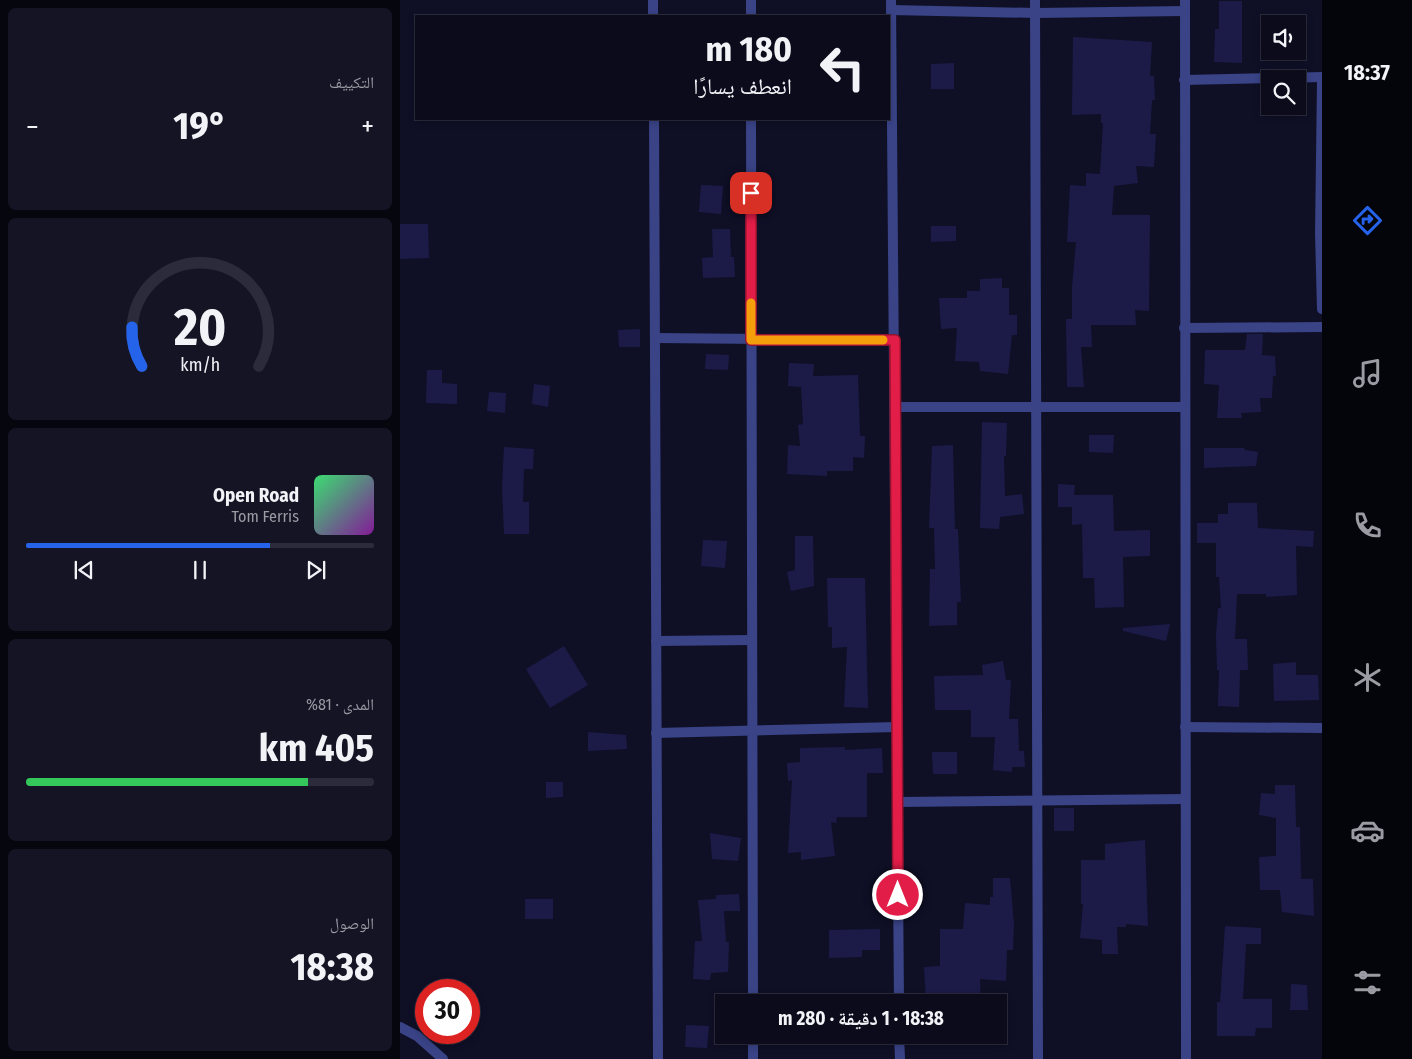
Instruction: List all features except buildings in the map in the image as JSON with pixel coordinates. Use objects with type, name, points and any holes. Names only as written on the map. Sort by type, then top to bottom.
[{"type":"street","points":[[653,0],[653,15]]},
{"type":"street","points":[[751,0],[751,15]]},
{"type":"street","points":[[1036,0],[1035,406],[1038,1059]]},
{"type":"street","points":[[1185,0],[1186,1059]]},
{"type":"street","points":[[899,994],[891,5],[1036,13],[1185,11]]},
{"type":"street","points":[[1184,80],[1322,77]]},
{"type":"street","points":[[1322,82],[1320,233],[1322,309]]},
{"type":"street","points":[[654,120],[658,1059]]},
{"type":"street","points":[[751,120],[753,994]]},
{"type":"street","points":[[1184,328],[1322,327]]},
{"type":"street","points":[[655,338],[895,340]]},
{"type":"street","points":[[895,407],[1184,407]]},
{"type":"street","points":[[656,641],[752,640]]},
{"type":"street","points":[[656,732],[897,727]]},
{"type":"street","points":[[1185,727],[1322,728]]},
{"type":"street","points":[[898,802],[1185,799]]},
{"type":"street","points":[[400,1027],[417,1036],[443,1059]]},
{"type":"street","points":[[753,1044],[753,1059]]},
{"type":"street","points":[[900,1044],[900,1059]]},
{"type":"slow traffic","points":[[751,303],[751,340],[883,340]]},
{"type":"route","points":[[751,193],[751,340],[895,340],[898,895]]}]
